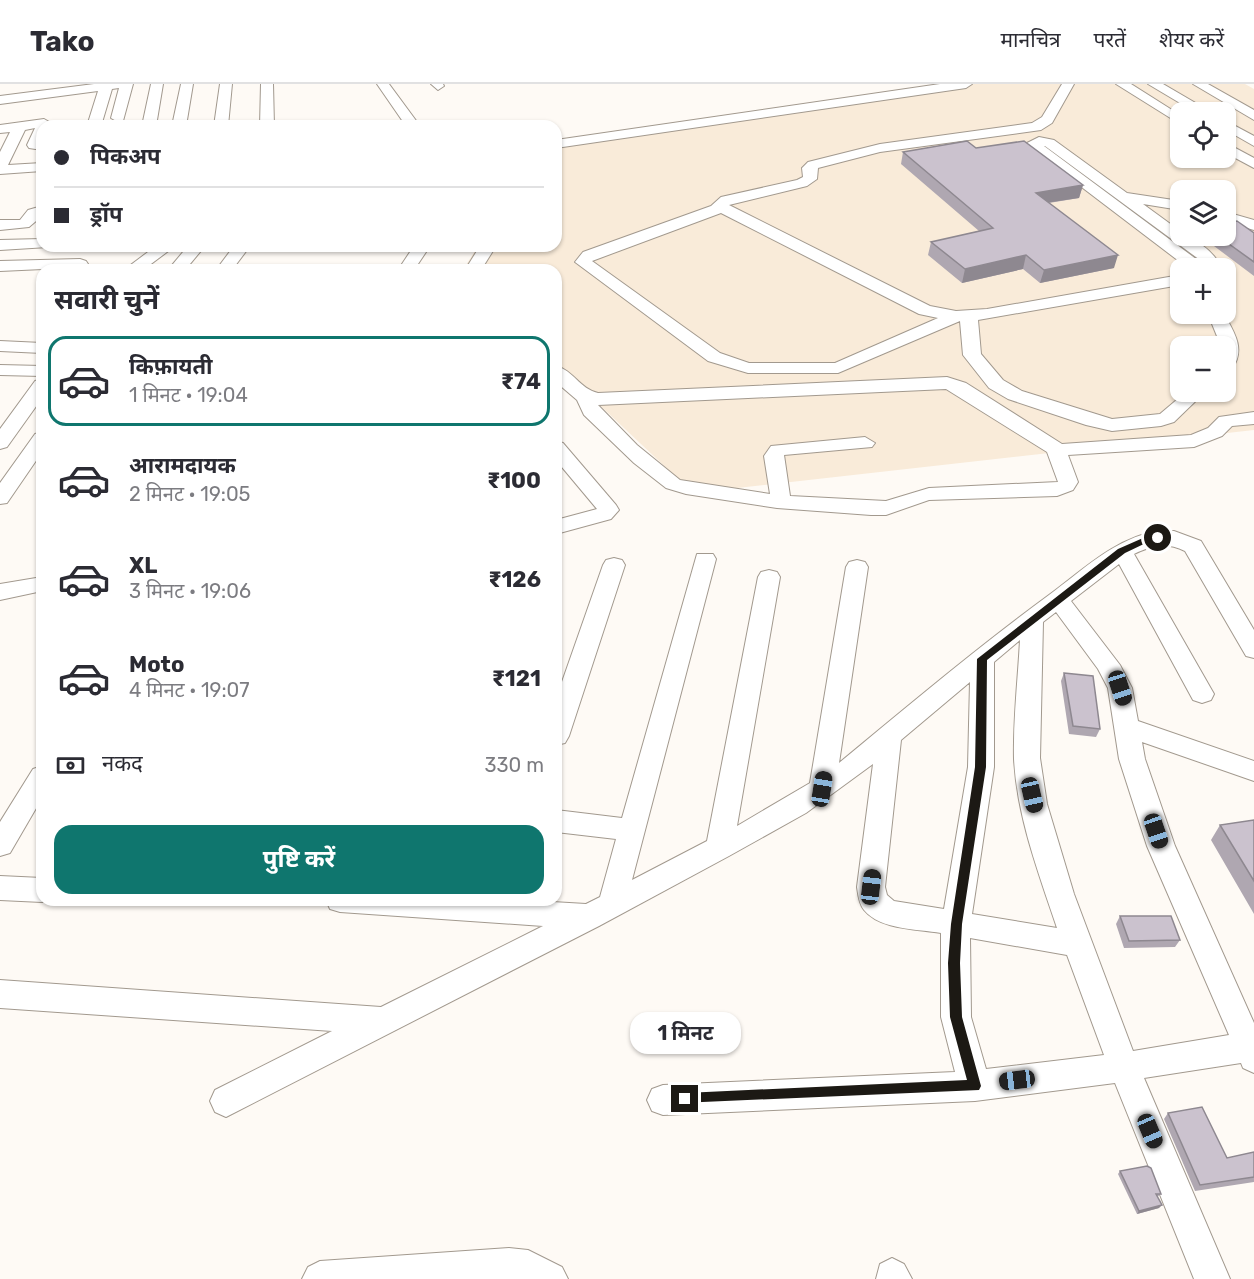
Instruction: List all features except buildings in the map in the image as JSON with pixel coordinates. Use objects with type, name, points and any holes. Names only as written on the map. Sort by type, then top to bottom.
[{"type":"street","points":[[3,92],[125,84],[118,118]]},
{"type":"street","points":[[150,120],[157,84]]},
{"type":"street","points":[[180,120],[187,84]]},
{"type":"street","points":[[222,120],[226,84]]},
{"type":"street","points":[[267,84],[267,120]]},
{"type":"street","points":[[383,84],[408,120]]},
{"type":"street","points":[[562,143],[966,84]]},
{"type":"street","points":[[720,208],[718,203],[726,200],[802,183],[810,179],[809,168],[813,165],[862,152],[939,139],[1024,130],[1043,124],[1068,84]]},
{"type":"street","points":[[1122,84],[1170,114]]},
{"type":"street","points":[[1154,84],[1186,102]]},
{"type":"street","points":[[1199,84],[1254,116]]},
{"type":"street","points":[[96,120],[106,87]]},
{"type":"street","points":[[0,129],[36,124]]},
{"type":"street","points":[[19,127],[0,168],[36,167]]},
{"type":"street","points":[[1024,130],[1039,141],[1049,143],[1206,258]]},
{"type":"street","points":[[1236,131],[1254,142]]},
{"type":"street","points":[[1039,141],[1032,144],[1185,258]]},
{"type":"street","points":[[1236,153],[1254,164]]},
{"type":"street","points":[[1124,197],[1170,204]]},
{"type":"street","points":[[962,316],[925,310],[720,208],[589,255],[583,262],[714,357],[738,366],[815,370],[838,368],[962,316],[1170,282]]},
{"type":"street","points":[[0,225],[24,224],[36,212]]},
{"type":"street","points":[[1236,220],[1254,225]]},
{"type":"street","points":[[0,245],[36,244]]},
{"type":"street","points":[[141,264],[158,252]]},
{"type":"street","points":[[190,264],[217,252]]},
{"type":"street","points":[[42,264],[83,262]]},
{"type":"street","points":[[0,266],[36,264]]},
{"type":"street","points":[[962,316],[972,355],[996,384],[1015,395],[1093,421],[1123,426],[1167,418],[1185,402]]},
{"type":"street","points":[[0,346],[36,348]]},
{"type":"street","points":[[0,370],[36,373]]},
{"type":"street","points":[[562,376],[585,397],[591,411],[673,485],[781,501],[886,508],[921,494],[1057,490],[1066,486],[1068,482],[1056,450]]},
{"type":"street","points":[[0,442],[22,412],[36,383]]},
{"type":"street","points":[[585,397],[659,397],[947,383],[959,387],[1056,450],[1104,449],[1194,441],[1215,432],[1226,421],[1254,418]]},
{"type":"street","points":[[0,411],[22,412]]},
{"type":"street","points":[[781,501],[774,456],[778,450],[865,443]]},
{"type":"street","points":[[0,498],[36,447]]},
{"type":"street","points":[[562,454],[609,510],[604,514],[562,525]]},
{"type":"street","points":[[226,1101],[601,911],[797,806],[889,737],[1058,599],[1122,551],[1146,540],[1158,538],[1181,540],[1193,546],[1254,650]]},
{"type":"street","points":[[1122,551],[1202,694]]},
{"type":"street","points":[[601,911],[633,830],[705,559]]},
{"type":"street","points":[[562,718],[614,565]]},
{"type":"street","points":[[822,789],[857,567]]},
{"type":"street","points":[[719,848],[770,577]]},
{"type":"street","points":[[0,592],[36,585]]},
{"type":"street","points":[[663,1100],[975,1086],[1252,1050],[1161,846],[1134,766],[1124,700],[1108,665],[1058,599]]},
{"type":"street","points":[[1032,619],[1028,776],[1041,834],[1077,944],[1123,1067],[1212,1279]]},
{"type":"street","points":[[975,1086],[956,1017],[954,963],[956,924],[981,767],[982,659]]},
{"type":"street","points":[[1127,727],[1254,771]]},
{"type":"street","points":[[889,737],[871,896],[880,908],[888,912],[1077,944]]},
{"type":"street","points":[[0,845],[36,786]]},
{"type":"street","points":[[562,822],[633,830]]},
{"type":"street","points":[[0,888],[36,890]]},
{"type":"street","points":[[443,906],[512,910],[601,911]]},
{"type":"street","points":[[0,994],[385,1021]]},
{"type":"street","points":[[320,1279],[509,1265],[528,1268],[550,1279]]},
{"type":"shaded area","points":[[958,84],[1245,84],[1254,89],[1254,430],[693,493],[562,370],[562,264],[467,264],[474,252],[562,252],[562,140]]},
{"type":"route","points":[[685,1099],[975,1086],[956,1017],[954,963],[956,924],[981,767],[982,659],[1122,551],[1146,540],[1158,538]]}]
